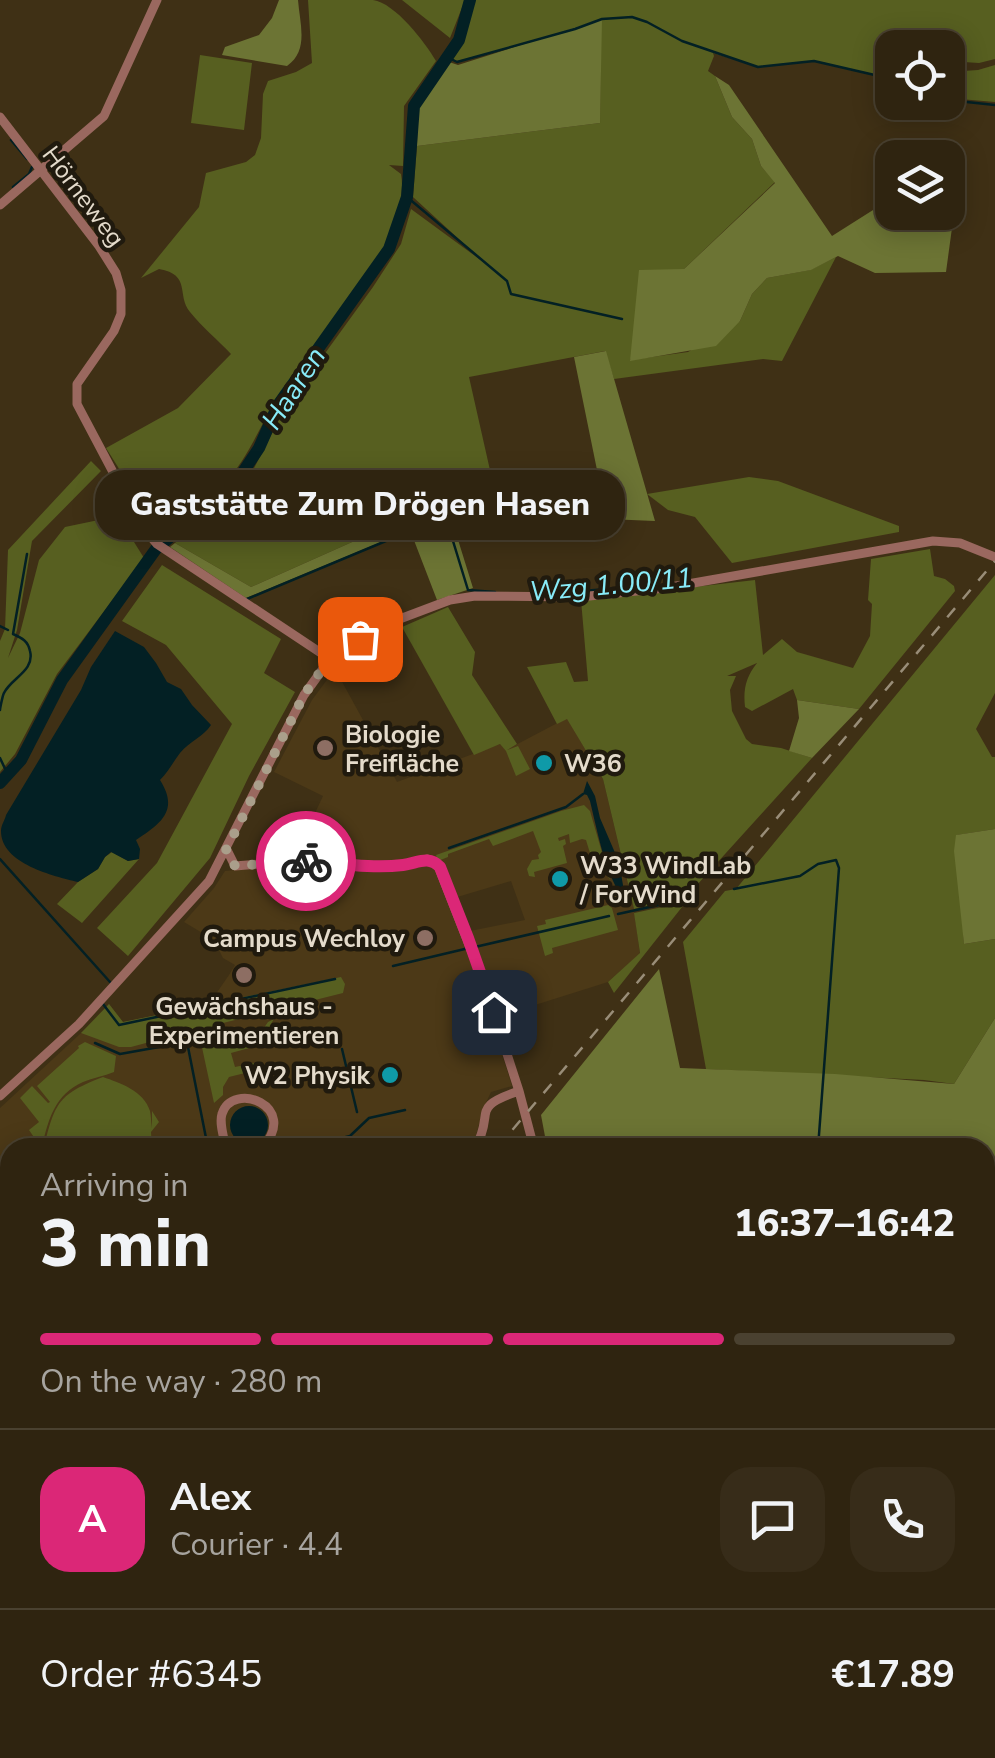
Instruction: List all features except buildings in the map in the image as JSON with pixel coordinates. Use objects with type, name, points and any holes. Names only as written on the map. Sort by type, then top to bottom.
[{"type":"street","points":[[0,205],[104,116],[157,0]]},
{"type":"street","name":"Hörneweg","points":[[0,117],[116,272],[121,290],[120,314],[114,331],[78,384],[77,404],[142,525],[161,548],[330,658]]},
{"type":"street","points":[[0,1095],[79,1024],[199,894],[218,867],[304,695],[330,658],[360,639],[450,600],[475,596],[580,597],[666,588],[933,542],[960,542],[995,557]]},
{"type":"street","points":[[226,850],[235,866]]},
{"type":"street","points":[[218,867],[298,861],[383,866],[427,859],[435,862],[468,938],[531,1138]]},
{"type":"street","points":[[480,1138],[489,1104],[519,1090]]},
{"type":"street","points":[[224,1138],[223,1110],[232,1102],[250,1098],[270,1109],[274,1128],[271,1138]]},
{"type":"shaded area","name":"Campus Wechloy","points":[[335,669],[397,782],[500,744],[506,750],[567,718],[603,779],[634,909],[640,954],[608,982],[491,1019],[512,1086],[491,1092],[475,1138],[0,1138],[0,1108],[109,1004],[123,1022],[209,1004],[235,965],[223,958],[214,940],[184,922],[225,871],[265,867],[294,858],[323,796],[274,772],[312,700]],"holes":[[[511,881],[525,920],[470,931],[454,898]]]},
{"type":"green space","points":[[279,0],[298,0],[302,36],[294,60],[287,66],[222,55],[225,47],[259,35]]},
{"type":"green space","points":[[308,0],[382,3],[409,24],[436,61],[404,106],[403,166],[389,165],[401,174],[401,201],[377,260],[278,397],[238,467],[216,492],[162,537],[106,448],[178,408],[231,354],[190,312],[176,276],[159,269],[141,278],[199,207],[206,173],[246,162],[255,155],[268,81],[312,63]]},
{"type":"green space","points":[[402,0],[465,0],[450,38]]},
{"type":"green space","points":[[475,0],[995,0],[995,59],[979,63],[965,62],[965,30],[875,30],[875,75],[814,61],[758,67],[713,53],[708,71],[715,76],[732,117],[752,139],[761,166],[775,182],[684,269],[630,360],[688,352],[740,321],[752,294],[767,278],[810,270],[836,257],[782,361],[763,359],[614,379],[605,351],[469,377],[492,479],[445,491],[449,528],[406,518],[251,587],[175,543],[251,474],[284,410],[401,244],[411,209],[486,264],[413,197],[417,146],[600,123],[601,20],[457,61],[453,59],[464,40]]},
{"type":"green space","points":[[602,19],[600,123],[417,146],[418,107],[449,62],[458,65]]},
{"type":"green space","points":[[200,55],[252,63],[244,130],[191,123]]},
{"type":"green space","points":[[995,65],[995,102],[965,99],[965,71]]},
{"type":"green space","points":[[715,76],[729,85],[832,236],[875,209],[875,230],[952,230],[946,272],[875,273],[838,256],[811,270],[767,278],[752,294],[740,321],[716,346],[630,361],[639,270],[684,269],[775,183],[761,166],[752,139],[732,117]]},
{"type":"green space","points":[[606,351],[655,521],[607,519],[574,357]]},
{"type":"green space","points":[[91,461],[101,471],[32,541],[17,630],[8,658],[20,633],[39,560],[65,527],[119,518],[144,558],[57,674],[15,754],[0,772],[0,641],[5,629],[8,550]]},
{"type":"green space","points":[[749,477],[778,481],[899,526],[899,532],[732,563],[695,517],[668,510],[647,494]]},
{"type":"green space","points":[[492,479],[499,512],[447,514],[445,491]]},
{"type":"green space","points":[[406,518],[455,530],[473,588],[437,600],[410,530],[246,598],[170,547],[175,543],[251,587]]},
{"type":"green space","points":[[930,549],[934,576],[945,579],[955,591],[859,709],[797,700],[793,689],[752,711],[745,707],[745,689],[757,663],[727,676],[736,676],[730,690],[732,711],[746,739],[752,744],[812,758],[687,896],[634,909],[603,779],[567,719],[557,724],[527,667],[566,662],[574,682],[588,681],[581,600],[755,580],[763,655],[782,639],[797,652],[853,668],[870,636],[871,559]]},
{"type":"green space","points":[[162,565],[281,639],[264,673],[295,692],[210,858],[128,956],[97,928],[157,863],[232,724],[166,645],[122,621]]},
{"type":"green space","points":[[995,575],[995,693],[976,729],[995,757],[995,829],[957,835],[964,944],[995,939],[995,1018],[954,1084],[706,1069],[683,942],[725,891],[736,889]]},
{"type":"green space","points":[[448,607],[475,652],[472,675],[517,744],[507,750],[518,746],[530,769],[516,776],[500,744],[474,755],[402,627]]},
{"type":"green space","points":[[797,700],[859,709],[812,758],[789,751],[799,718]]},
{"type":"green space","points":[[584,805],[590,811],[610,880],[593,863],[586,840],[570,843],[569,834],[558,838],[565,839],[567,863],[534,872],[535,877],[529,876],[527,869],[541,852],[533,831],[493,846],[489,839],[438,861],[436,855]]},
{"type":"green space","points":[[995,829],[995,939],[964,944],[954,851],[956,835]]},
{"type":"green space","points":[[112,852],[128,861],[139,859],[82,923],[57,904]]},
{"type":"green space","points":[[686,902],[614,993],[608,982],[640,953],[634,913]]},
{"type":"green space","points":[[608,905],[618,930],[552,948],[553,953],[545,956],[537,926],[546,924],[545,920]]},
{"type":"green space","points":[[659,969],[680,1068],[835,1074],[954,1084],[995,1018],[995,1138],[545,1138],[541,1115]]},
{"type":"green space","points":[[341,977],[345,984],[343,993],[215,1025],[239,1040],[259,1035],[274,1019],[261,1040],[252,1042],[253,1047],[231,1053],[235,1067],[254,1063],[257,1070],[229,1077],[223,1095],[214,1103],[198,1029],[131,1047],[119,1047],[81,1033],[109,1004],[123,1022]]},
{"type":"green space","points":[[85,1042],[116,1056],[114,1072],[73,1087],[59,1101],[44,1138],[35,1138],[29,1130],[39,1122],[20,1098],[32,1086],[50,1102],[37,1086]]},
{"type":"green space","points":[[103,1077],[131,1089],[147,1104],[152,1128],[152,1111],[159,1122],[151,1138],[47,1138],[56,1110],[77,1089]]},
{"type":"water","points":[[115,631],[144,647],[167,682],[181,689],[211,725],[180,753],[160,780],[168,808],[153,828],[136,840],[139,859],[128,861],[111,852],[98,869],[78,882],[19,860],[3,842],[1,829]]},
{"type":"water","points":[[587,781],[619,862],[622,898],[606,863],[590,801],[583,794]]},
{"type":"water","points":[[242,1107],[256,1107],[267,1118],[264,1138],[234,1138],[231,1132],[231,1118]]},
{"type":"waterway","name":"Haaren","points":[[0,783],[21,760],[62,680],[156,549],[237,481],[259,448],[278,405],[389,249],[407,197],[414,106],[459,40],[470,0]]},
{"type":"waterway","points":[[447,57],[457,62],[602,19],[632,17],[682,41],[758,67],[814,61],[875,75]]},
{"type":"waterway","points":[[965,102],[995,105]]},
{"type":"waterway","points":[[11,140],[27,159]]},
{"type":"waterway","points":[[13,187],[32,167]]},
{"type":"waterway","points":[[407,197],[507,281],[511,294],[622,319]]},
{"type":"waterway","name":"Wzg 1.00/11","points":[[247,599],[417,528],[449,528],[468,590],[495,592]]},
{"type":"waterway","points":[[0,710],[4,693],[31,658],[26,642],[13,634],[27,554]]},
{"type":"waterway","name":"Wzg 1.00/11","points":[[558,593],[644,586]]},
{"type":"waterway","points":[[0,626],[8,630]]},
{"type":"waterway","points":[[0,758],[8,775]]},
{"type":"waterway","points":[[449,848],[566,807],[583,794]]},
{"type":"waterway","points":[[0,859],[110,982]]},
{"type":"waterway","points":[[734,889],[800,876],[818,864],[836,860],[839,868],[819,1138]]},
{"type":"waterway","points":[[618,914],[677,901]]},
{"type":"waterway","points":[[475,947],[609,916]]},
{"type":"waterway","points":[[393,966],[469,948]]},
{"type":"waterway","points":[[103,1004],[119,1025],[335,979]]},
{"type":"waterway","points":[[95,1043],[120,1054],[187,1042],[206,1138]]},
{"type":"waterway","points":[[342,1049],[357,1112]]},
{"type":"waterway","points":[[342,1138],[350,1136],[369,1118],[405,1110]]},
{"type":"railway","points":[[505,1138],[995,561]]},
{"type":"way so far","points":[[306,861],[235,866],[226,850],[304,695],[330,658],[360,639]]},
{"type":"place","name":"Gaststätte Zum Drögen Hasen","points":[[360,639]]},
{"type":"place","name":"Biologie Freifläche","points":[[325,748]]},
{"type":"place","name":"W36","points":[[544,763]]},
{"type":"place","name":"W33 WindLab / ForWind","points":[[560,879]]},
{"type":"place","name":"Campus Wechloy","points":[[425,938]]},
{"type":"place","name":"Gewächshaus - Experimentieren","points":[[244,975]]},
{"type":"place","name":"W2 Physik","points":[[390,1075]]},
{"type":"route","points":[[306,861],[383,866],[427,859],[435,862],[494,1012]]}]
